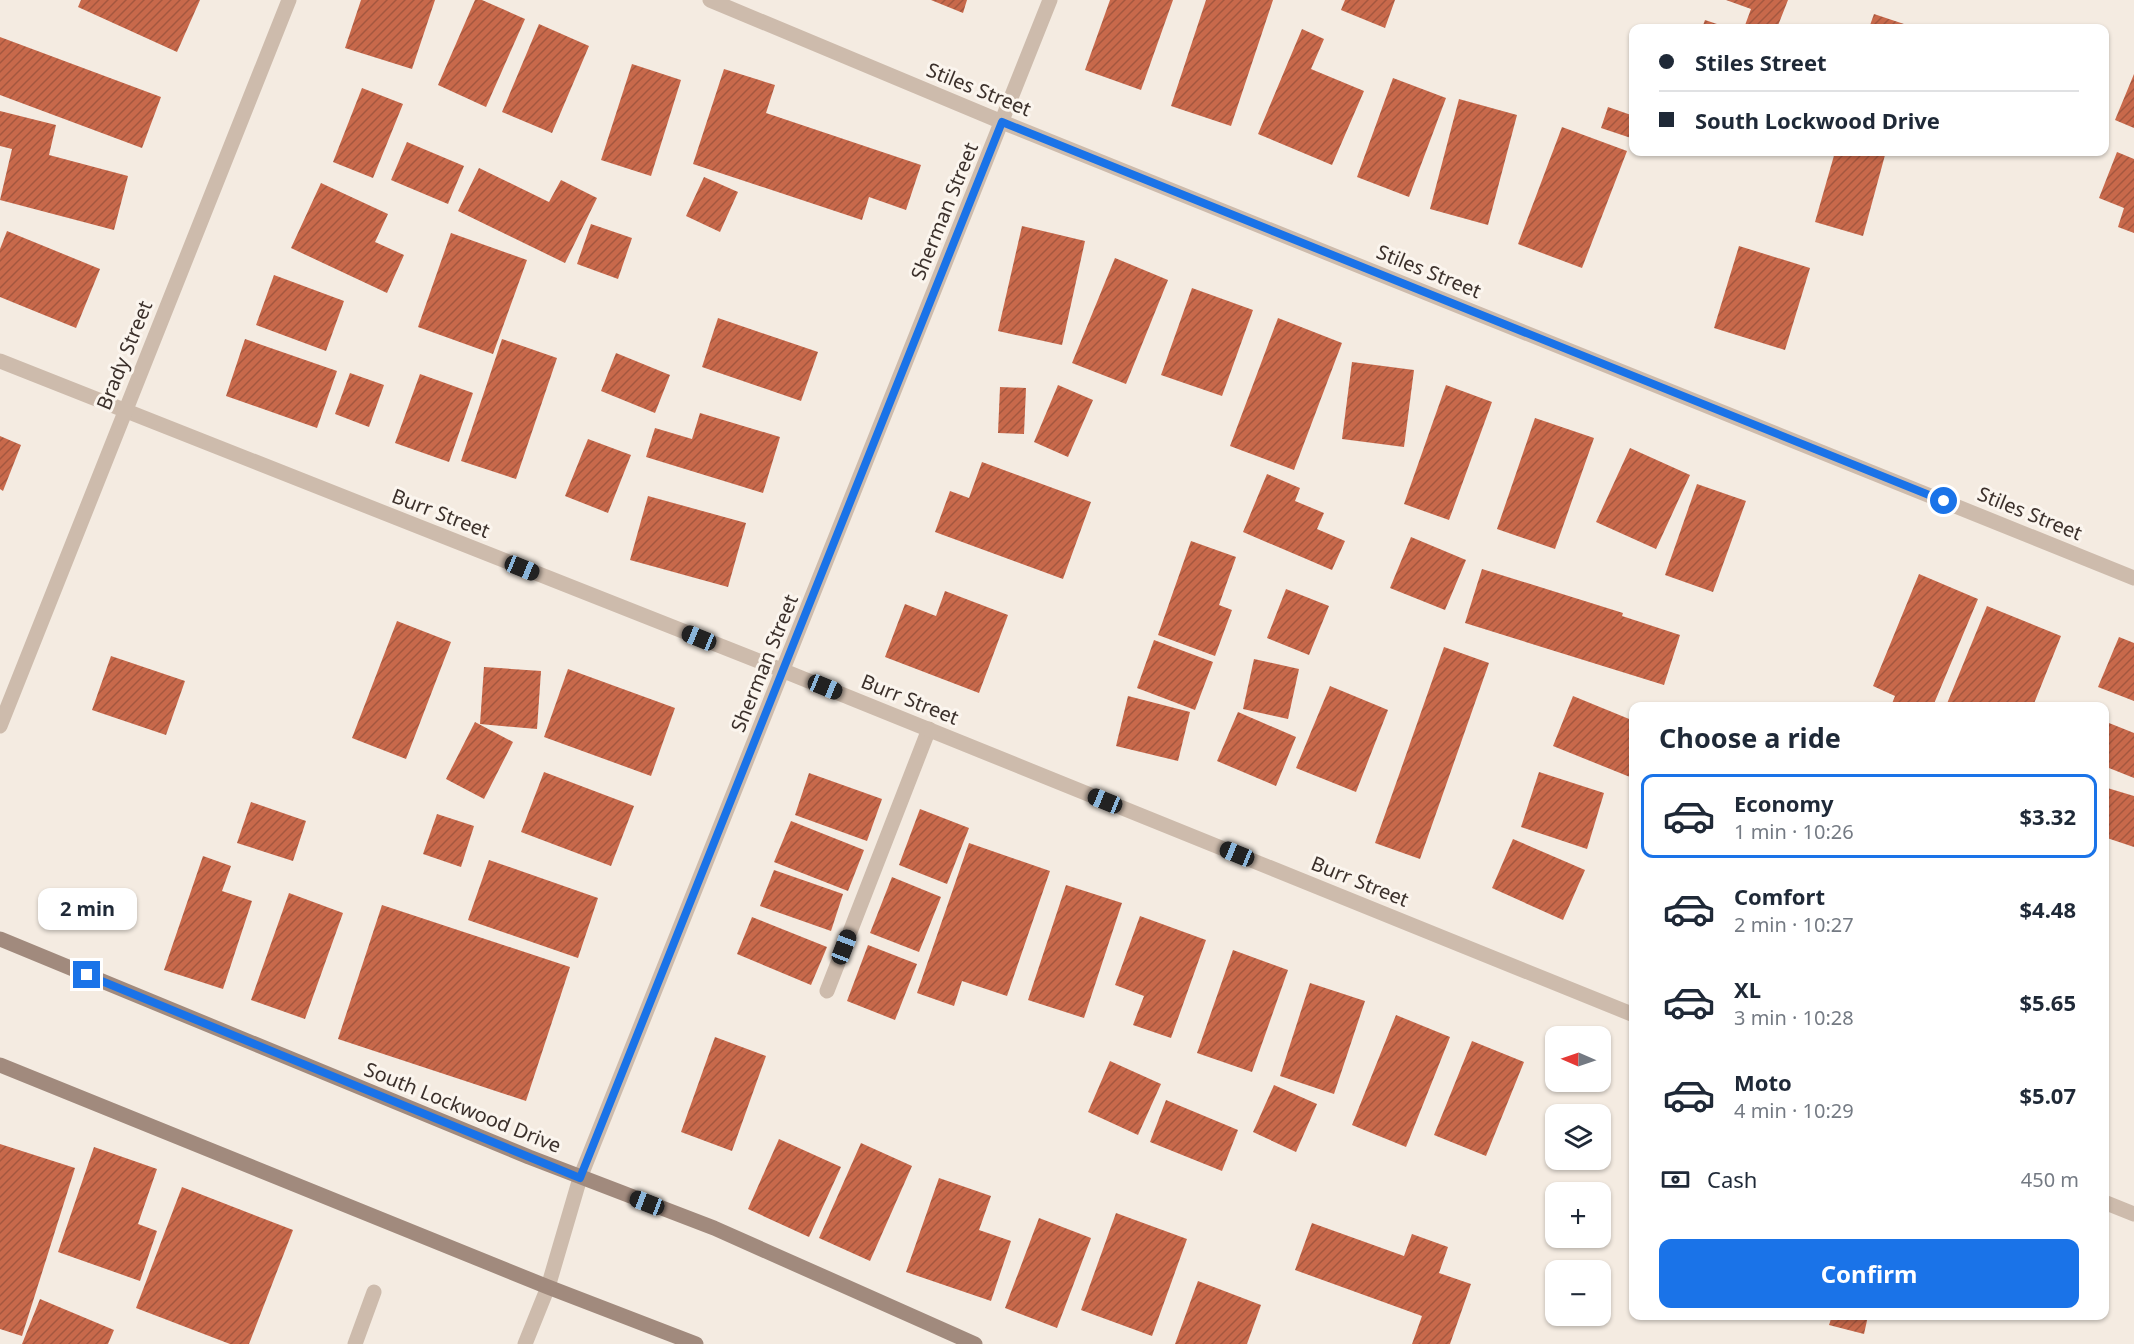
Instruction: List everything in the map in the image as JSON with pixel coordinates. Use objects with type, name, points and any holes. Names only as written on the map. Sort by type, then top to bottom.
[{"type":"main road","name":"South Lockwood Drive","points":[[0,939],[580,1178],[714,1228],[975,1344]]},
{"type":"main road","points":[[0,1065],[548,1287],[696,1344]]},
{"type":"street","name":"Brady Street","points":[[0,726],[289,0]]},
{"type":"street","name":"Stiles Street","points":[[710,0],[1002,122],[2134,578]]},
{"type":"street","name":"Sherman Street","points":[[525,1344],[548,1287],[580,1178],[1050,0]]},
{"type":"street","name":"Burr Street","points":[[0,362],[784,671],[1629,1013]]},
{"type":"street","points":[[826,991],[929,729]]},
{"type":"street","points":[[2109,1204],[2134,1214]]},
{"type":"street","points":[[355,1344],[374,1292]]},
{"type":"building","points":[[81,0],[200,0],[177,52],[78,7]]},
{"type":"building","points":[[361,0],[435,0],[412,69],[345,48]]},
{"type":"building","points":[[475,0],[482,0],[525,19],[486,107],[438,85]]},
{"type":"building","points":[[931,0],[967,0],[963,13]]},
{"type":"building","points":[[1110,0],[1173,0],[1141,90],[1085,70]]},
{"type":"building","points":[[1206,0],[1273,0],[1231,126],[1171,106]]},
{"type":"building","points":[[1345,0],[1395,0],[1385,28],[1341,10]]},
{"type":"building","points":[[1726,0],[1788,0],[1779,24],[1745,24],[1751,9]]},
{"type":"building","points":[[1874,14],[1904,24],[1870,24]]},
{"type":"building","points":[[1705,20],[1717,24],[1704,24]]},
{"type":"building","points":[[539,24],[589,46],[552,133],[502,112]]},
{"type":"building","points":[[1302,29],[1324,39],[1311,69],[1364,91],[1332,165],[1258,134]]},
{"type":"building","points":[[0,37],[161,97],[142,148],[0,95]]},
{"type":"building","points":[[632,64],[681,80],[651,176],[601,160]]},
{"type":"building","points":[[724,69],[775,85],[766,113],[921,165],[906,210],[869,197],[862,220],[693,164]]},
{"type":"building","points":[[2134,74],[2134,128],[2115,120]]},
{"type":"building","points":[[1393,78],[1446,98],[1409,197],[1357,177]]},
{"type":"building","points":[[362,88],[403,104],[373,178],[333,162]]},
{"type":"building","points":[[1459,99],[1517,115],[1488,225],[1430,209]]},
{"type":"building","points":[[1608,107],[1629,114],[1629,137],[1601,128]]},
{"type":"building","points":[[0,111],[56,125],[49,155],[128,176],[114,230],[0,200],[12,149],[0,146]]},
{"type":"building","points":[[1562,127],[1627,151],[1582,268],[1518,244]]},
{"type":"building","points":[[407,142],[464,166],[448,204],[391,180]]},
{"type":"building","points":[[2117,152],[2134,159],[2134,233],[2118,227],[2124,208],[2099,198]]},
{"type":"building","points":[[1834,156],[1885,156],[1863,236],[1815,222]]},
{"type":"building","points":[[479,168],[549,202],[561,180],[597,198],[565,263],[458,211]]},
{"type":"building","points":[[704,177],[738,192],[720,232],[686,216]]},
{"type":"building","points":[[321,183],[388,214],[375,242],[404,255],[387,293],[291,248]]},
{"type":"building","points":[[591,224],[632,238],[618,279],[577,264]]},
{"type":"building","points":[[1022,226],[1085,241],[1062,345],[998,331]]},
{"type":"building","points":[[7,231],[100,269],[76,328],[0,297],[0,249]]},
{"type":"building","points":[[451,233],[527,260],[493,354],[418,327]]},
{"type":"building","points":[[1739,246],[1810,268],[1785,350],[1714,328]]},
{"type":"building","points":[[1115,258],[1168,280],[1126,384],[1072,363]]},
{"type":"building","points":[[274,275],[344,301],[326,351],[256,325]]},
{"type":"building","points":[[1192,288],[1253,310],[1222,396],[1161,375]]},
{"type":"building","points":[[718,318],[818,352],[801,401],[702,367]]},
{"type":"building","points":[[1278,318],[1342,343],[1294,470],[1230,446]]},
{"type":"building","points":[[245,339],[337,371],[317,428],[226,396]]},
{"type":"building","points":[[502,339],[557,358],[516,479],[461,461]]},
{"type":"building","points":[[616,353],[670,375],[655,413],[601,391]]},
{"type":"building","points":[[1352,362],[1414,370],[1404,447],[1342,439]]},
{"type":"building","points":[[350,373],[384,385],[369,427],[335,414]]},
{"type":"building","points":[[420,374],[473,393],[449,462],[395,443]]},
{"type":"building","points":[[1058,385],[1093,400],[1068,457],[1034,442]]},
{"type":"building","points":[[1446,385],[1492,402],[1449,520],[1404,504]]},
{"type":"building","points":[[1000,387],[1026,388],[1024,434],[998,433]]},
{"type":"building","points":[[700,413],[780,437],[763,493],[646,457],[655,428],[692,439]]},
{"type":"building","points":[[1535,418],[1594,438],[1555,549],[1497,529]]},
{"type":"building","points":[[0,436],[21,445],[3,491],[0,489]]},
{"type":"building","points":[[588,439],[631,455],[608,513],[565,496]]},
{"type":"building","points":[[1630,448],[1690,475],[1656,549],[1596,522]]},
{"type":"building","points":[[982,462],[1091,502],[1063,579],[935,532],[950,491],[969,498]]},
{"type":"building","points":[[1267,474],[1300,488],[1295,501],[1324,513],[1317,529],[1345,541],[1332,570],[1243,532]]},
{"type":"building","points":[[1697,484],[1746,501],[1713,592],[1665,575]]},
{"type":"building","points":[[648,496],[746,523],[728,587],[630,560]]},
{"type":"building","points":[[1411,537],[1466,560],[1445,610],[1390,588]]},
{"type":"building","points":[[1191,541],[1236,557],[1219,605],[1232,610],[1215,656],[1158,635]]},
{"type":"building","points":[[1482,569],[1623,613],[1622,616],[1680,635],[1664,685],[1465,623]]},
{"type":"building","points":[[1919,574],[1978,599],[1935,702],[1893,702],[1895,696],[1873,686]]},
{"type":"building","points":[[1286,589],[1329,606],[1309,655],[1267,638]]},
{"type":"building","points":[[945,591],[1008,615],[979,693],[885,657],[905,604],[936,616]]},
{"type":"building","points":[[1987,606],[2061,636],[2035,702],[1948,702]]},
{"type":"building","points":[[397,621],[451,642],[406,759],[352,738]]},
{"type":"building","points":[[2119,637],[2134,643],[2134,701],[2098,687]]},
{"type":"building","points":[[1154,640],[1213,662],[1195,710],[1137,688]]},
{"type":"building","points":[[1444,647],[1489,663],[1420,859],[1375,843]]},
{"type":"building","points":[[111,656],[185,681],[166,735],[92,710]]},
{"type":"building","points":[[1254,659],[1299,669],[1288,719],[1243,709]]},
{"type":"building","points":[[484,667],[541,671],[537,729],[480,724]]},
{"type":"building","points":[[568,669],[675,708],[651,776],[544,737]]},
{"type":"building","points":[[1330,686],[1388,710],[1356,792],[1296,768]]},
{"type":"building","points":[[1128,696],[1190,712],[1178,761],[1116,746]]},
{"type":"building","points":[[1573,696],[1629,719],[1629,777],[1553,746]]},
{"type":"building","points":[[1238,712],[1296,737],[1276,786],[1217,761]]},
{"type":"building","points":[[475,722],[513,742],[484,799],[446,779]]},
{"type":"building","points":[[2109,723],[2134,733],[2134,778],[2109,768]]},
{"type":"building","points":[[544,772],[634,806],[611,866],[521,832]]},
{"type":"building","points":[[1539,772],[1604,793],[1587,849],[1521,827]]},
{"type":"building","points":[[809,773],[882,799],[867,841],[795,815]]},
{"type":"building","points":[[2109,788],[2134,796],[2134,847],[2109,839]]},
{"type":"building","points":[[251,802],[306,821],[293,861],[237,843]]},
{"type":"building","points":[[920,809],[969,828],[947,884],[899,865]]},
{"type":"building","points":[[437,814],[474,826],[461,867],[423,854]]},
{"type":"building","points":[[791,821],[864,850],[848,891],[774,862]]},
{"type":"building","points":[[1513,839],[1585,870],[1563,920],[1492,888]]},
{"type":"building","points":[[969,843],[1050,871],[1007,996],[962,981],[954,1006],[917,993]]},
{"type":"building","points":[[203,856],[231,866],[222,891],[252,901],[223,989],[164,970]]},
{"type":"building","points":[[489,860],[598,898],[578,958],[468,920]]},
{"type":"building","points":[[774,870],[843,894],[831,931],[760,906]]},
{"type":"building","points":[[892,877],[941,897],[919,952],[870,933]]},
{"type":"building","points":[[1066,885],[1122,903],[1084,1018],[1028,1000]]},
{"type":"building","points":[[289,893],[343,913],[305,1019],[251,1000]]},
{"type":"building","points":[[382,905],[570,967],[526,1101],[338,1039]]},
{"type":"building","points":[[1140,916],[1206,940],[1171,1038],[1133,1025],[1144,996],[1115,985]]},
{"type":"building","points":[[752,917],[827,947],[811,985],[737,954]]},
{"type":"building","points":[[868,945],[917,964],[895,1020],[847,1001]]},
{"type":"building","points":[[1233,950],[1288,970],[1252,1072],[1197,1053]]},
{"type":"building","points":[[1310,983],[1365,1001],[1334,1094],[1280,1076]]},
{"type":"building","points":[[1396,1015],[1450,1037],[1406,1147],[1352,1125]]},
{"type":"building","points":[[715,1037],[766,1056],[732,1151],[681,1132]]},
{"type":"building","points":[[1472,1041],[1524,1062],[1486,1156],[1434,1135]]},
{"type":"building","points":[[1110,1061],[1161,1084],[1138,1135],[1088,1112]]},
{"type":"building","points":[[1274,1085],[1317,1104],[1296,1152],[1253,1132]]},
{"type":"building","points":[[1166,1100],[1238,1130],[1222,1171],[1150,1142]]},
{"type":"building","points":[[779,1139],[841,1167],[809,1237],[748,1209]]},
{"type":"building","points":[[861,1143],[912,1166],[870,1261],[819,1238]]},
{"type":"building","points":[[0,1144],[75,1168],[22,1336],[0,1329]]},
{"type":"building","points":[[94,1147],[157,1169],[138,1224],[157,1231],[140,1281],[58,1252]]},
{"type":"building","points":[[939,1178],[991,1196],[979,1230],[1011,1241],[991,1301],[906,1272]]},
{"type":"building","points":[[182,1187],[293,1230],[249,1344],[230,1344],[136,1308]]},
{"type":"building","points":[[1116,1213],[1187,1239],[1152,1336],[1081,1310]]},
{"type":"building","points":[[1039,1218],[1091,1238],[1057,1328],[1005,1308]]},
{"type":"building","points":[[1312,1223],[1404,1256],[1412,1234],[1448,1247],[1439,1273],[1471,1284],[1450,1344],[1412,1344],[1422,1316],[1295,1270]]},
{"type":"building","points":[[1198,1281],[1261,1305],[1247,1344],[1175,1344]]},
{"type":"building","points":[[40,1299],[114,1330],[108,1344],[22,1344]]},
{"type":"building","points":[[1831,1320],[1867,1320],[1864,1334],[1829,1325]]},
{"type":"route","points":[[87,975],[580,1178],[1002,122],[1944,501]]}]
